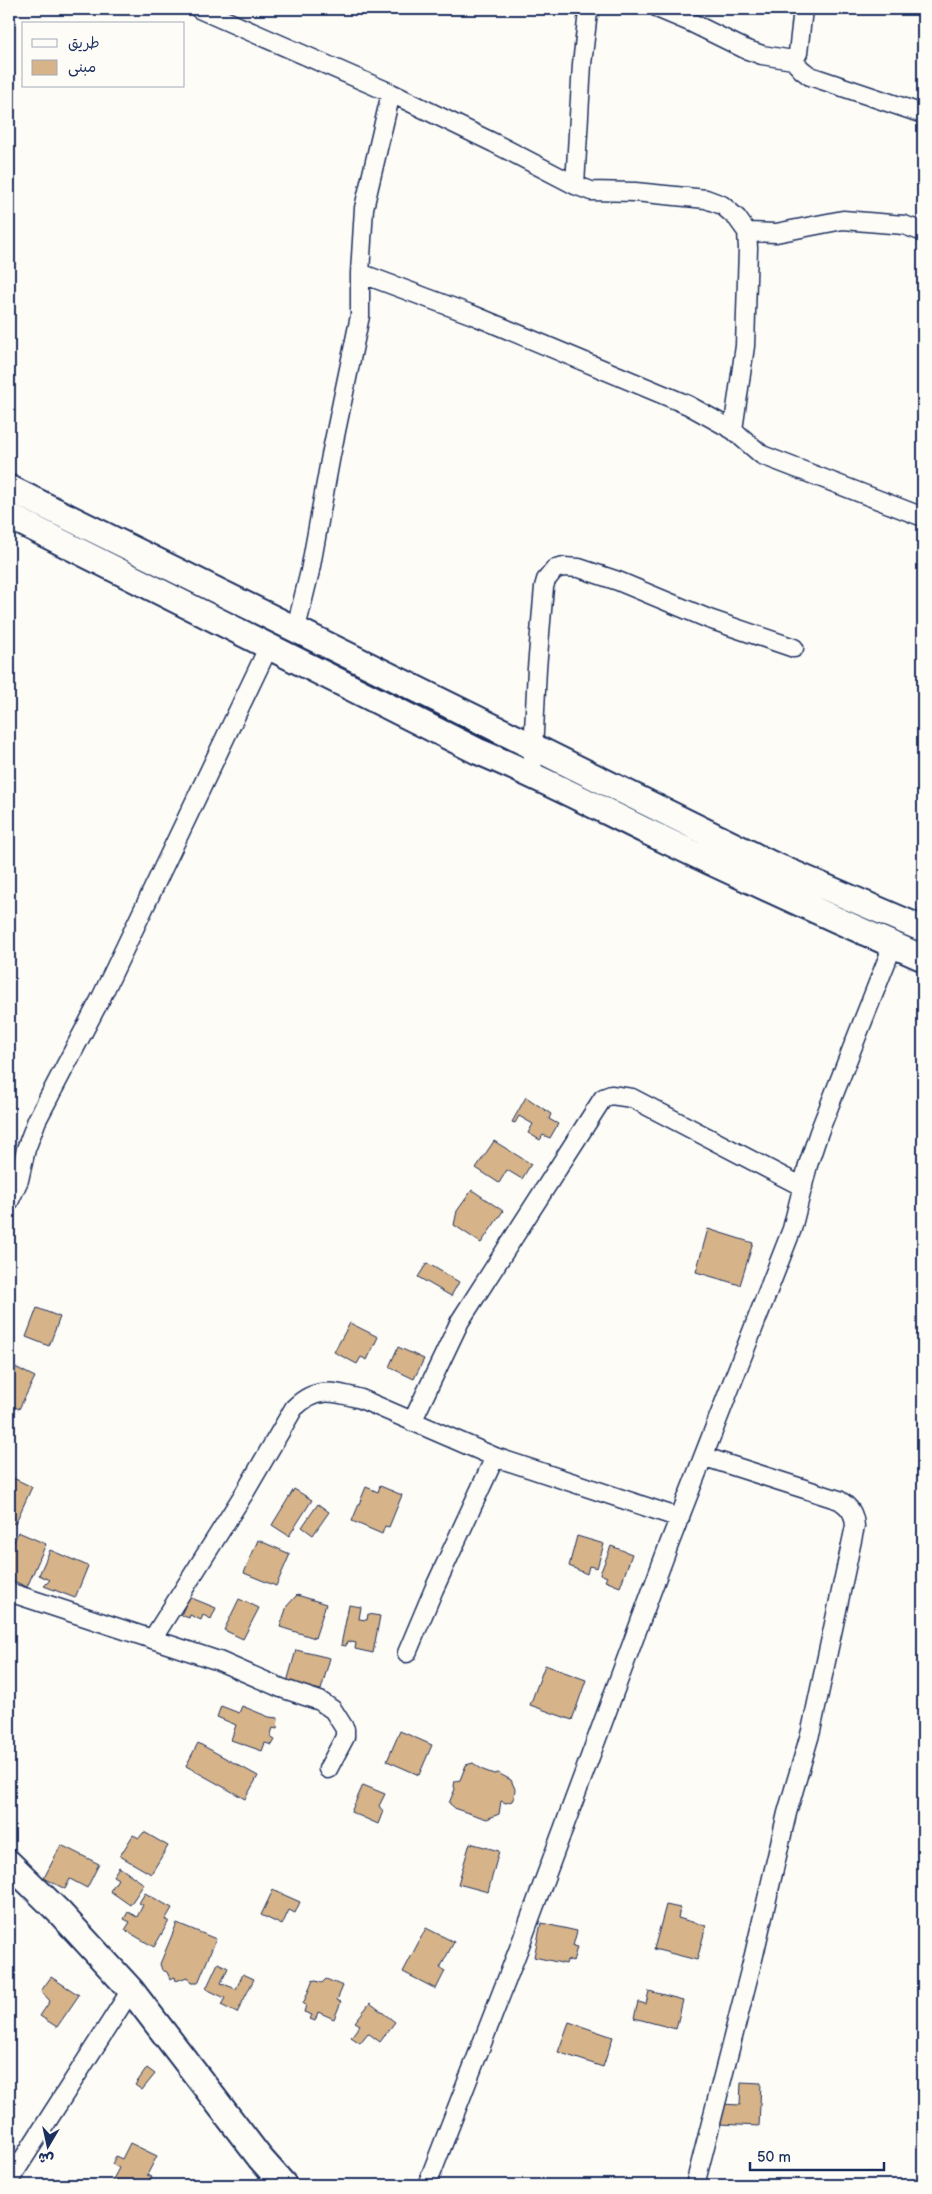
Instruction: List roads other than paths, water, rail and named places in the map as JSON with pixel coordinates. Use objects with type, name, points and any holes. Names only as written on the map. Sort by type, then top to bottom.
[{"type":"main road","points":[[9,488],[769,863],[923,927]]},
{"type":"main road","points":[[9,516],[477,751],[532,774],[734,872],[923,958]]},
{"type":"main road","points":[[9,1863],[131,1990],[260,2158],[284,2185]]},
{"type":"street","points":[[199,9],[391,93],[494,143],[575,186],[590,191],[635,192],[706,199],[722,205],[737,218],[747,232],[748,248],[745,346],[733,430]]},
{"type":"street","points":[[575,186],[582,64],[588,12],[592,9]]},
{"type":"street","points":[[658,9],[690,22],[744,49],[762,55],[793,60],[810,76],[923,114]]},
{"type":"street","points":[[793,60],[798,53],[803,9]]},
{"type":"street","points":[[296,628],[310,571],[331,455],[357,333],[360,316],[360,273],[364,208],[391,93]]},
{"type":"street","points":[[747,232],[776,233],[843,220],[904,225],[923,232]]},
{"type":"street","points":[[360,273],[432,298],[688,405],[733,430],[762,455],[923,516]]},
{"type":"street","points":[[532,774],[537,668],[544,587],[546,580],[555,569],[564,567],[579,568],[618,581],[709,619],[794,648]]},
{"type":"street","points":[[9,1202],[19,1180],[26,1148],[37,1120],[101,998],[269,646]]},
{"type":"street","points":[[427,2185],[519,1948],[621,1671],[792,1229],[819,1132],[893,945]]},
{"type":"street","points":[[412,1422],[460,1321],[603,1098],[611,1095],[632,1098],[803,1187]]},
{"type":"street","points":[[153,1638],[240,1500],[294,1408],[302,1400],[324,1392],[338,1393],[361,1400],[495,1457],[680,1518]]},
{"type":"street","points":[[408,1653],[434,1589],[495,1457]]},
{"type":"street","points":[[694,2185],[753,1959],[787,1813],[811,1731],[855,1526],[854,1516],[848,1506],[839,1500],[704,1457]]},
{"type":"street","points":[[9,1592],[219,1661],[274,1685],[320,1701],[333,1710],[342,1723],[346,1737],[328,1769]]},
{"type":"street","points":[[9,2181],[131,1990]]}]
